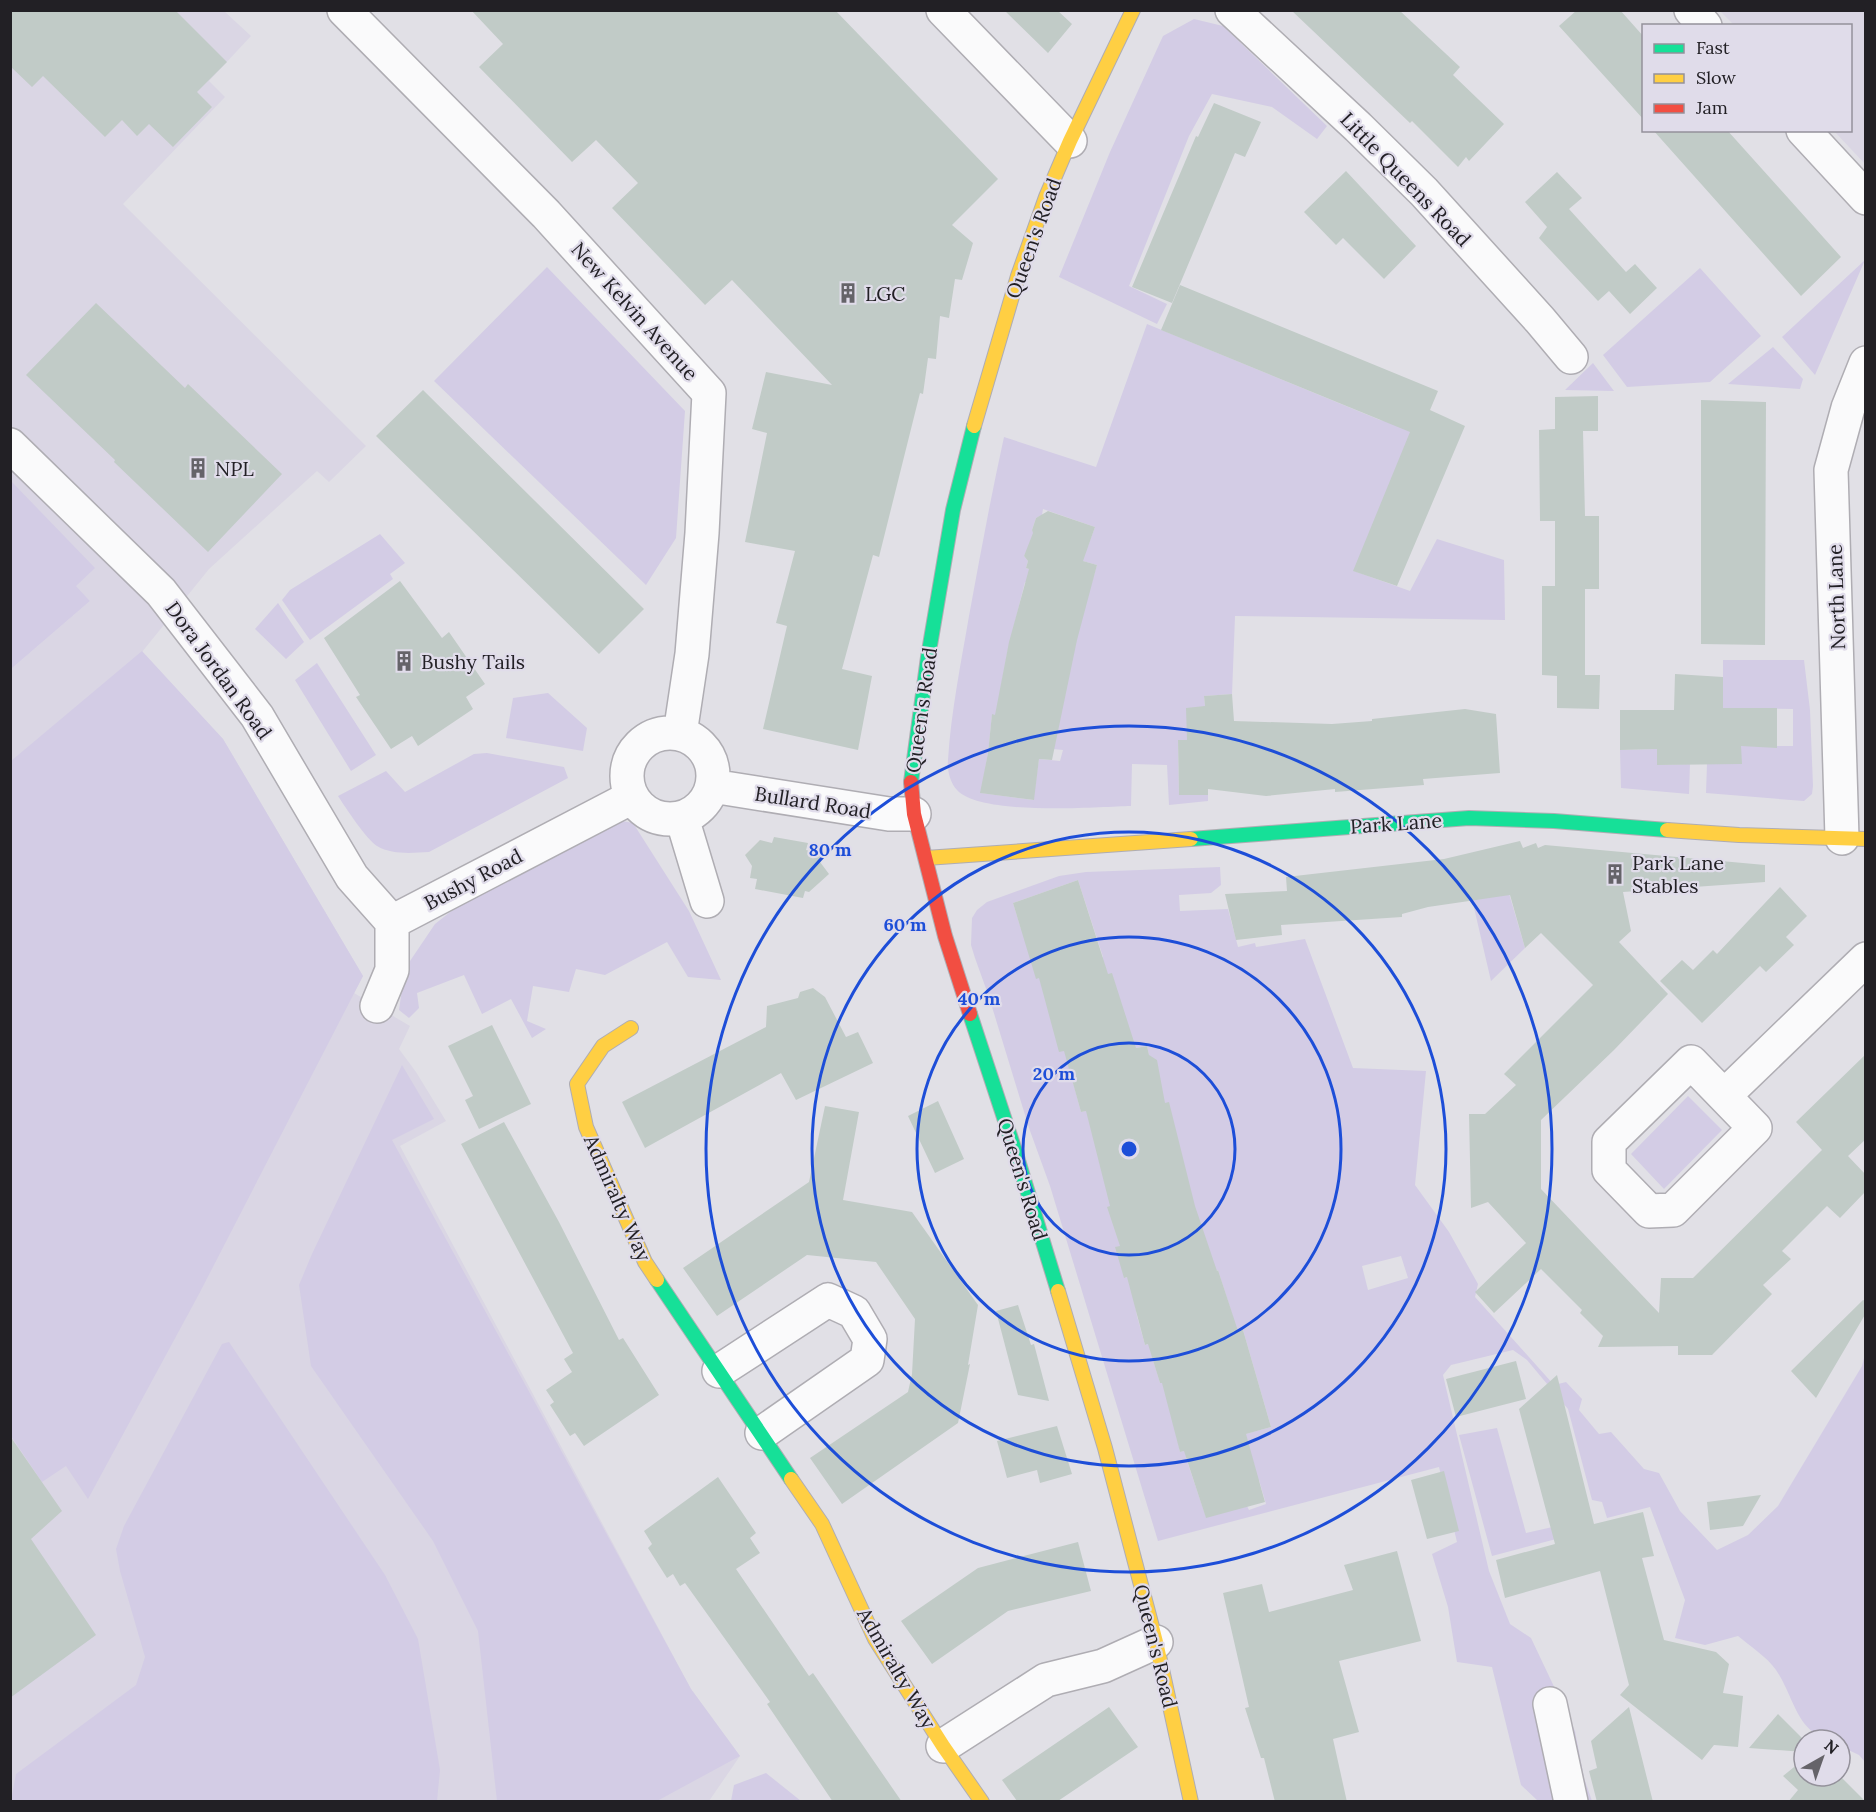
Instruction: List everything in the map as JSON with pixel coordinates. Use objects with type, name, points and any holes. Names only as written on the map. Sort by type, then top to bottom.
[{"type":"main road","name":"Queen's Road","points":[[1133,10],[1070,141],[1046,197],[1018,276],[978,410],[953,510],[911,780],[914,814],[945,936],[1017,1156],[1105,1448],[1156,1642],[1191,1802]]},
{"type":"main road","name":"Park Lane","points":[[926,858],[1469,818],[1515,817],[1698,833],[1854,838]]},
{"type":"main road","name":"Admiralty Way","points":[[631,1028],[603,1046],[577,1084],[586,1127],[645,1262],[822,1524],[875,1639],[943,1746],[982,1802]]},
{"type":"street","name":"New Kelvin Avenue","points":[[344,10],[546,214],[709,393],[702,533],[692,654],[680,735]]},
{"type":"street","points":[[943,10],[1070,141]]},
{"type":"street","name":"Little Queens Road","points":[[1232,10],[1424,192],[1571,357]]},
{"type":"street","points":[[1691,10],[1703,24]]},
{"type":"street","points":[[1805,132],[1866,198]]},
{"type":"street","name":"North Lane","points":[[1854,838],[1831,470],[1848,408],[1866,363]]},
{"type":"street","name":"Dora Jordan Road","points":[[10,445],[161,592],[257,717],[352,877],[392,922]]},
{"type":"street","points":[[656,735],[680,735],[696,742],[706,753],[712,769],[712,786],[706,800],[696,812],[669,820],[646,812],[632,797],[627,782],[630,759],[643,742],[656,735]]},
{"type":"street","name":"Bullard Road","points":[[712,786],[889,814],[914,814]]},
{"type":"street","name":"Bushy Road","points":[[392,922],[632,797]]},
{"type":"street","points":[[682,818],[707,901]]},
{"type":"street","points":[[377,1006],[392,970],[392,922]]},
{"type":"street","points":[[1724,1096],[1866,959]]},
{"type":"street","points":[[1691,1062],[1724,1096],[1755,1128],[1673,1210],[1648,1211],[1610,1170],[1609,1142],[1691,1062]]},
{"type":"street","points":[[719,1371],[828,1300],[854,1312],[870,1339],[867,1360],[762,1433]]},
{"type":"street","name":"Admiralty Way","points":[[943,1746],[1046,1680],[1103,1666],[1156,1642]]},
{"type":"street","points":[[1550,1704],[1571,1802]]},
{"type":"shaded area","points":[[11,11],[224,11],[251,36],[209,81],[225,97],[123,204],[366,446],[329,482],[317,471],[209,569],[142,652],[223,739],[363,976],[354,993],[410,1026],[399,1049],[446,1121],[400,1146],[691,1689],[740,1756],[709,1801],[11,1801],[11,669],[90,601],[11,518]]},
{"type":"shaded area","points":[[1720,11],[1865,11],[1865,164],[1835,132],[1852,132],[1852,24],[1733,24]]},
{"type":"shaded area","points":[[1194,19],[1223,26],[1327,126],[1317,139],[1272,107],[1212,94],[1189,136],[1129,286],[1167,304],[1157,324],[1059,277],[1110,152],[1163,36]]},
{"type":"shaded area","points":[[1865,260],[1815,375],[1782,337]]},
{"type":"shaded area","points":[[547,267],[685,411],[676,538],[646,585],[434,381]]},
{"type":"shaded area","points":[[1700,268],[1761,336],[1710,382],[1627,387],[1603,355]]},
{"type":"shaded area","points":[[1147,324],[1380,420],[1420,427],[1354,571],[1410,591],[1437,539],[1504,560],[1505,620],[1235,616],[1232,694],[1204,696],[1205,706],[1187,740],[1178,740],[1179,795],[1208,795],[1208,801],[1169,805],[1167,765],[1132,764],[1131,806],[1013,807],[989,804],[970,798],[957,790],[951,780],[948,764],[949,742],[969,616],[1004,437],[1096,467]],"holes":[[[1043,509],[1095,527],[1088,546],[1076,559],[1097,565],[1090,588],[1026,568],[1028,561],[1024,556],[1035,535],[1032,530],[1036,518],[1042,515]],[[1025,582],[1070,592],[997,709],[1007,654]],[[992,715],[1043,721],[1053,749],[1063,750],[1060,761],[1039,759],[1033,800],[981,793]]]},
{"type":"shaded area","points":[[1773,347],[1803,379],[1800,389],[1728,384]]},
{"type":"shaded area","points":[[1593,363],[1614,391],[1565,390]]},
{"type":"shaded area","points":[[11,481],[95,568],[76,586],[90,601],[11,669]]},
{"type":"shaded area","points":[[380,534],[405,563],[390,574],[393,579],[310,640],[282,600],[290,590]]},
{"type":"shaded area","points":[[278,603],[304,642],[286,659],[255,629]]},
{"type":"shaded area","points":[[142,651],[223,739],[363,976],[199,1294],[88,1499],[66,1466],[42,1482],[11,1436],[11,761]]},
{"type":"shaded area","points":[[1723,660],[1804,660],[1810,710],[1813,786],[1812,794],[1804,801],[1706,793],[1707,764],[1741,764],[1741,746],[1793,746],[1793,709],[1723,708]]},
{"type":"shaded area","points":[[317,663],[376,755],[351,771],[295,680]]},
{"type":"shaded area","points":[[548,693],[587,728],[583,751],[506,738],[513,698]]},
{"type":"shaded area","points":[[1657,749],[1658,765],[1690,764],[1689,794],[1621,788],[1620,750]]},
{"type":"shaded area","points":[[487,753],[564,767],[568,778],[429,852],[396,852],[377,846],[362,830],[338,796],[386,771],[405,792],[474,754]]},
{"type":"shaded area","points":[[622,821],[633,823],[689,911],[721,980],[688,977],[667,942],[605,975],[576,969],[569,992],[533,986],[527,1021],[546,1029],[532,1038],[511,999],[482,1014],[464,975],[417,993],[419,1008],[409,1018],[399,1010],[404,975],[410,961],[435,924],[454,909]]},
{"type":"shaded area","points":[[1220,867],[1221,885],[1211,893],[1179,895],[1180,911],[1228,909],[1238,947],[1255,943],[1256,947],[1305,939],[1353,1068],[1426,1071],[1415,1185],[1449,1232],[1478,1284],[1475,1297],[1554,1385],[1566,1382],[1582,1399],[1579,1410],[1599,1434],[1611,1432],[1644,1469],[1659,1473],[1680,1511],[1717,1550],[1748,1535],[1778,1506],[1862,1366],[1865,1354],[1865,1762],[1852,1752],[1852,1728],[1809,1728],[1806,1725],[1799,1716],[1776,1670],[1738,1636],[1705,1645],[1675,1638],[1685,1600],[1650,1507],[1607,1518],[1602,1502],[1592,1500],[1568,1409],[1527,1360],[1513,1350],[1451,1365],[1443,1375],[1489,1571],[1510,1624],[1531,1638],[1575,1731],[1584,1778],[1592,1801],[1538,1801],[1521,1785],[1492,1667],[1457,1662],[1448,1607],[1432,1554],[1457,1542],[1439,1467],[1158,1541],[1050,1186],[1029,1128],[971,945],[972,918],[977,910],[987,902],[1059,876],[1086,872]],"holes":[[[1078,880],[1103,957],[1096,960],[1021,929],[1013,903]],[[1147,1046],[1149,1055],[1144,1098],[1081,1112],[1067,1060]],[[1186,1243],[1196,1277],[1218,1270],[1233,1317],[1145,1345],[1130,1276],[1124,1278]],[[1401,1256],[1408,1278],[1368,1290],[1362,1266]],[[1243,1330],[1271,1427],[1180,1452],[1165,1382],[1160,1383],[1152,1356]],[[1193,1456],[1252,1481],[1259,1480],[1266,1504],[1249,1510],[1247,1506],[1206,1517],[1186,1458]]]},
{"type":"shaded area","points":[[1508,890],[1525,948],[1491,981],[1472,899]]},
{"type":"shaded area","points":[[402,1065],[434,1119],[392,1140],[691,1689],[740,1756],[657,1801],[497,1801],[478,1631],[433,1541],[311,1366],[299,1285]]},
{"type":"shaded area","points":[[1688,1096],[1722,1130],[1664,1189],[1631,1154]]},
{"type":"shaded area","points":[[229,1342],[385,1575],[418,1639],[440,1770],[437,1801],[11,1801],[16,1774],[136,1685],[145,1657],[120,1571],[116,1549],[124,1526],[222,1344]]},
{"type":"shaded area","points":[[1497,1428],[1526,1533],[1557,1526],[1560,1538],[1492,1556],[1459,1435]]},
{"type":"shaded area","points":[[766,1773],[801,1801],[731,1801],[734,1785]]},
{"type":"building","points":[[10,10],[175,10],[227,62],[197,92],[212,107],[173,147],[149,124],[137,136],[122,120],[105,137],[43,76],[32,87],[10,66]]},
{"type":"building","name":"LGC","points":[[471,10],[835,10],[998,179],[952,225],[973,243],[962,280],[955,279],[949,318],[940,316],[936,359],[928,358],[923,394],[920,393],[879,557],[873,555],[842,669],[872,676],[858,750],[763,729],[787,626],[776,623],[795,551],[745,542],[767,433],[752,429],[766,372],[832,385],[732,280],[705,305],[612,208],[638,183],[596,140],[572,162],[479,67],[503,44]]},
{"type":"building","points":[[1004,10],[1057,10],[1072,24],[1048,53]]},
{"type":"building","points":[[1291,10],[1399,10],[1460,67],[1453,75],[1504,124],[1469,161],[1466,157],[1458,167],[1412,121],[1410,123]]},
{"type":"building","points":[[1577,10],[1620,10],[1642,35],[1642,118],[1559,26]]},
{"type":"building","points":[[1214,103],[1261,122],[1245,157],[1235,153],[1172,303],[1132,287],[1196,136],[1198,137]]},
{"type":"building","points":[[1655,132],[1729,132],[1841,257],[1801,296]]},
{"type":"building","points":[[1346,171],[1416,246],[1384,279],[1343,238],[1336,245],[1304,212]]},
{"type":"building","points":[[1557,172],[1582,198],[1569,209],[1626,272],[1635,264],[1657,288],[1630,314],[1609,291],[1598,301],[1539,238],[1547,227],[1525,202]]},
{"type":"building","points":[[1180,285],[1438,391],[1430,410],[1465,426],[1397,586],[1353,571],[1410,432],[1161,330]]},
{"type":"building","points":[[96,303],[185,388],[188,384],[282,474],[208,552],[26,375]]},
{"type":"building","points":[[423,390],[644,609],[599,654],[376,436]]},
{"type":"building","points":[[1598,396],[1598,431],[1583,431],[1585,516],[1599,516],[1599,589],[1585,589],[1585,675],[1600,675],[1599,709],[1557,708],[1557,676],[1542,675],[1542,586],[1555,586],[1555,521],[1540,521],[1539,430],[1555,429],[1555,397]]},
{"type":"building","points":[[1701,400],[1766,402],[1765,645],[1701,644]]},
{"type":"building","points":[[1048,511],[1095,527],[1083,561],[1097,565],[1077,640],[1052,760],[1039,759],[1034,800],[980,793],[988,753],[992,714],[995,715],[1009,642],[1029,569],[1026,568],[1028,561],[1024,556],[1036,518]]},
{"type":"building","name":"Bushy Tails","points":[[400,581],[442,638],[449,632],[485,684],[466,697],[473,709],[418,746],[412,736],[391,749],[356,697],[360,695],[324,638]]},
{"type":"building","points":[[1675,674],[1723,677],[1723,708],[1777,708],[1777,748],[1741,746],[1742,764],[1657,765],[1657,749],[1620,750],[1620,710],[1674,710]]},
{"type":"building","points":[[1232,694],[1234,721],[1332,724],[1465,709],[1496,714],[1500,773],[1423,779],[1424,785],[1335,792],[1335,789],[1266,796],[1208,789],[1208,795],[1179,795],[1178,740],[1187,740],[1186,708],[1205,706],[1204,696]]},
{"type":"building","points":[[774,837],[808,843],[806,850],[822,854],[820,862],[829,874],[809,892],[805,891],[803,898],[755,889],[757,879],[750,878],[752,866],[745,855],[760,840],[772,843]]},
{"type":"building","points":[[1520,841],[1523,848],[1536,843],[1538,848],[1545,845],[1765,865],[1765,882],[1623,892],[1631,931],[1619,942],[1668,994],[1541,1120],[1541,1189],[1659,1313],[1661,1278],[1693,1278],[1822,1150],[1796,1122],[1866,1054],[1866,1139],[1848,1156],[1866,1175],[1866,1191],[1840,1218],[1827,1206],[1782,1251],[1791,1259],[1763,1285],[1772,1294],[1712,1355],[1678,1355],[1678,1346],[1598,1347],[1603,1336],[1580,1313],[1582,1310],[1541,1269],[1494,1313],[1475,1292],[1526,1243],[1488,1202],[1471,1208],[1469,1114],[1485,1114],[1516,1085],[1504,1074],[1593,985],[1541,933],[1525,948],[1510,895],[1428,907],[1402,914],[1402,917],[1281,925],[1282,935],[1236,940],[1225,894],[1287,891],[1286,877],[1444,859]]},
{"type":"building","points":[[1078,880],[1108,974],[1112,973],[1136,1048],[1147,1046],[1149,1055],[1157,1060],[1165,1103],[1169,1102],[1195,1206],[1238,1331],[1243,1330],[1271,1427],[1246,1434],[1265,1502],[1206,1518],[1184,1451],[1180,1452],[1162,1383],[1160,1383],[1148,1344],[1145,1345],[1127,1277],[1124,1278],[1115,1247],[1120,1246],[1107,1207],[1110,1206],[1086,1111],[1081,1112],[1064,1051],[1059,1052],[1039,978],[1036,979],[1013,903]]},
{"type":"building","points":[[1780,887],[1807,916],[1786,937],[1794,945],[1766,972],[1760,966],[1702,1023],[1660,981],[1682,960],[1693,970],[1713,950],[1717,954]]},
{"type":"building","points":[[813,988],[825,997],[846,1037],[858,1032],[873,1063],[796,1100],[781,1073],[645,1148],[622,1102],[766,1027],[767,1006],[798,998],[800,992]]},
{"type":"building","points":[[492,1025],[531,1104],[479,1129],[465,1100],[473,1096],[448,1046]]},
{"type":"building","points":[[938,1101],[964,1159],[935,1173],[908,1116]]},
{"type":"building","points":[[825,1106],[859,1112],[843,1200],[912,1212],[978,1305],[968,1365],[970,1364],[958,1423],[842,1504],[810,1458],[908,1392],[912,1374],[915,1319],[876,1262],[807,1255],[717,1316],[683,1268],[809,1182]]},
{"type":"building","points":[[504,1122],[559,1222],[619,1340],[623,1338],[659,1395],[584,1446],[575,1433],[570,1436],[550,1405],[554,1402],[546,1390],[572,1372],[564,1359],[573,1353],[461,1144]]},
{"type":"building","points":[[1863,1300],[1866,1301],[1866,1313],[1816,1398],[1791,1371]]},
{"type":"building","points":[[1018,1305],[1031,1345],[1034,1344],[1049,1401],[1018,1395],[996,1311]]},
{"type":"building","points":[[1516,1361],[1526,1399],[1456,1417],[1446,1379]]},
{"type":"building","points":[[1557,1375],[1594,1524],[1643,1512],[1654,1556],[1642,1558],[1664,1640],[1716,1652],[1729,1664],[1723,1693],[1743,1696],[1738,1747],[1714,1745],[1702,1760],[1620,1695],[1629,1685],[1600,1571],[1505,1598],[1496,1560],[1555,1544],[1519,1409]]},
{"type":"building","points":[[1057,1426],[1072,1474],[1040,1483],[1037,1470],[1007,1478],[997,1441]]},
{"type":"building","points":[[10,1436],[62,1511],[31,1539],[96,1635],[10,1698]]},
{"type":"building","points":[[1444,1471],[1459,1531],[1427,1539],[1411,1480]]},
{"type":"building","points":[[718,1477],[756,1533],[750,1538],[760,1553],[736,1569],[809,1676],[813,1673],[902,1802],[833,1802],[767,1704],[770,1702],[685,1583],[680,1586],[673,1574],[667,1578],[648,1548],[652,1544],[644,1531]]},
{"type":"building","points":[[1761,1495],[1743,1526],[1710,1530],[1707,1502]]},
{"type":"building","points":[[1078,1542],[1091,1591],[1008,1611],[932,1664],[901,1621],[978,1568]]},
{"type":"building","points":[[1397,1551],[1421,1641],[1339,1661],[1359,1732],[1333,1739],[1347,1802],[1275,1802],[1264,1758],[1261,1758],[1245,1708],[1249,1707],[1223,1593],[1262,1584],[1269,1612],[1353,1590],[1344,1565]]},
{"type":"building","points":[[1109,1707],[1138,1747],[1058,1801],[1017,1801],[1002,1780]]},
{"type":"building","points":[[1629,1707],[1653,1802],[1597,1802],[1589,1771],[1597,1768],[1591,1741]]},
{"type":"building","points":[[1778,1714],[1792,1728],[1792,1751],[1749,1748]]},
{"type":"building","points":[[1792,1769],[1792,1784],[1783,1776]]},
{"type":"building","points":[[1796,1788],[1852,1788],[1866,1802],[1788,1802],[1798,1790]]},
{"type":"traffic: fast","points":[[911,782],[928,657],[953,510],[974,426]]},
{"type":"traffic: fast","points":[[1191,839],[1469,818],[1554,821],[1667,830]]},
{"type":"traffic: fast","points":[[970,1014],[1058,1291]]},
{"type":"traffic: fast","points":[[657,1280],[791,1479]]},
{"type":"traffic: slow","points":[[974,426],[1018,276],[1046,197],[1070,141],[1133,10]]},
{"type":"traffic: slow","points":[[1667,830],[1866,839]]},
{"type":"traffic: slow","points":[[926,858],[1191,839]]},
{"type":"traffic: slow","points":[[631,1028],[603,1046],[577,1084],[586,1127],[645,1262],[657,1280]]},
{"type":"traffic: slow","points":[[1058,1291],[1105,1448],[1156,1642],[1191,1802]]},
{"type":"traffic: slow","points":[[791,1479],[822,1524],[875,1639],[943,1746],[982,1802]]},
{"type":"traffic: jam","points":[[911,782],[914,814],[945,936],[970,1014]]},
{"type":"place","name":"LGC","points":[[848,293]]},
{"type":"place","name":"NPL","points":[[198,468]]},
{"type":"place","name":"Bushy Tails","points":[[404,661]]},
{"type":"place","name":"Park Lane Stables","points":[[1615,874]]}]
